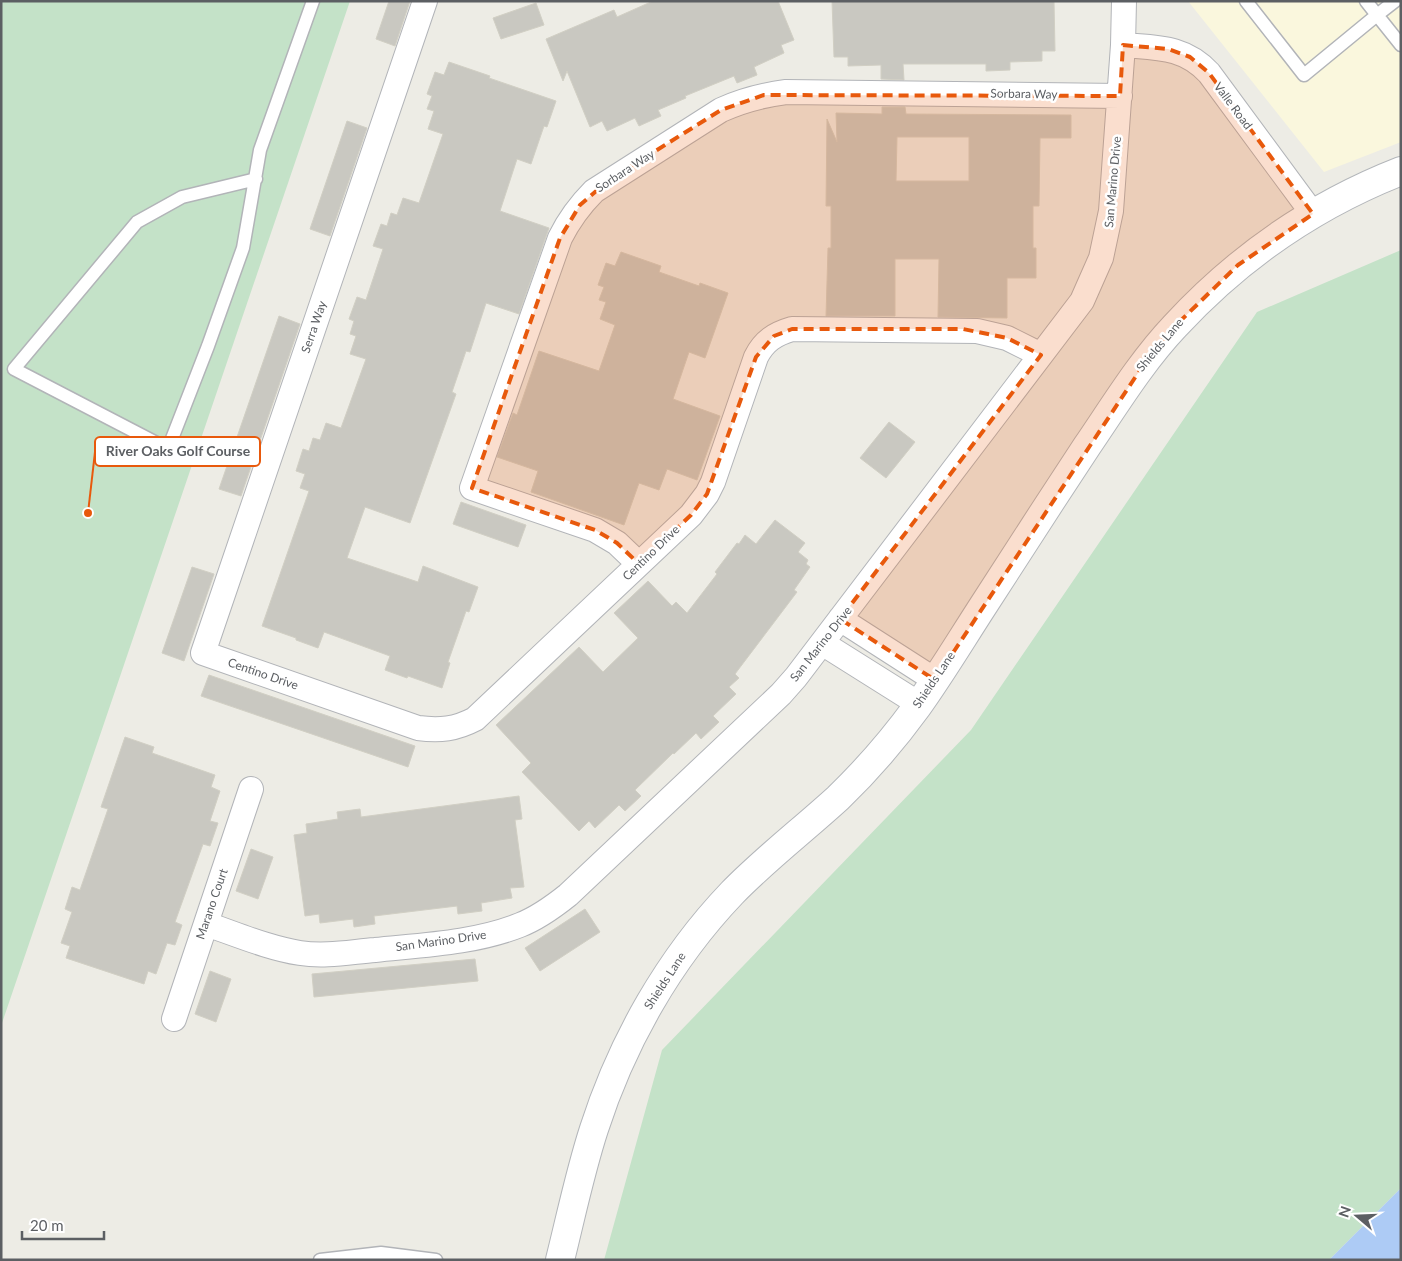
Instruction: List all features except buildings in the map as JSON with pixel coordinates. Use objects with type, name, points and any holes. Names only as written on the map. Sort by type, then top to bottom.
[{"type":"main road","name":"Shields Lane","points":[[560,1260],[585,1159],[620,1060],[635,1029],[661,985],[683,953],[729,896],[754,871],[838,797],[897,734],[935,680],[1110,412],[1148,358],[1179,321],[1238,265],[1273,238],[1352,192],[1401,171]]},
{"type":"street","name":"Serra Way","points":[[203,654],[426,1]]},
{"type":"street","name":"San Marino Drive","points":[[206,924],[287,950],[314,955],[452,941],[496,934],[522,925],[546,912],[568,895],[637,832],[781,694],[822,643],[1082,301],[1101,258],[1111,211],[1120,96],[1124,1]]},
{"type":"street","name":"Valle Road","points":[[1123,45],[1168,49],[1180,52],[1200,64],[1220,88],[1313,214]]},
{"type":"street","name":"Sorbara Way","points":[[639,564],[618,544],[595,530],[472,488],[560,238],[580,205],[594,191],[721,110],[742,100],[764,95],[786,92],[1120,96]]},
{"type":"street","name":"Centino Drive","points":[[203,654],[418,728],[448,730],[462,726],[476,720],[691,515],[707,494],[713,482],[760,348],[774,336],[792,329],[963,329],[992,333],[1007,338],[1041,355]]},
{"type":"street","points":[[840,619],[935,680]]},
{"type":"street","points":[[822,643],[919,704]]},
{"type":"street","name":"Marano Court","points":[[174,1019],[251,789]]},
{"type":"lane","points":[[256,179],[182,197],[137,222],[14,369],[168,449],[243,248],[256,179],[260,150],[313,1]]},
{"type":"lane","points":[[1246,1],[1304,75],[1395,1]]},
{"type":"lane","points":[[1366,1],[1401,46]]},
{"type":"lane","points":[[320,1260],[381,1253],[436,1260]]},
{"type":"highlighted area","points":[[1123,45],[1168,49],[1190,57],[1209,73],[1313,214],[1238,265],[1173,328],[1148,358],[935,680],[840,619],[1041,355],[1007,338],[963,329],[792,329],[774,336],[756,357],[707,494],[691,515],[639,564],[617,543],[595,530],[472,488],[560,238],[580,205],[609,180],[721,110],[764,95],[1120,96]]},
{"type":"shaded area","points":[[1188,1],[1401,1],[1401,142],[1324,172]]},
{"type":"green space","points":[[1,1],[350,1],[1,1026]]},
{"type":"green space","points":[[1401,250],[1401,1188],[1329,1260],[604,1260],[662,1050],[971,730],[1257,312]]},
{"type":"water","points":[[1401,1188],[1401,1260],[1329,1260]]},
{"type":"place","name":"River Oaks Golf Course","points":[[88,513]]}]
